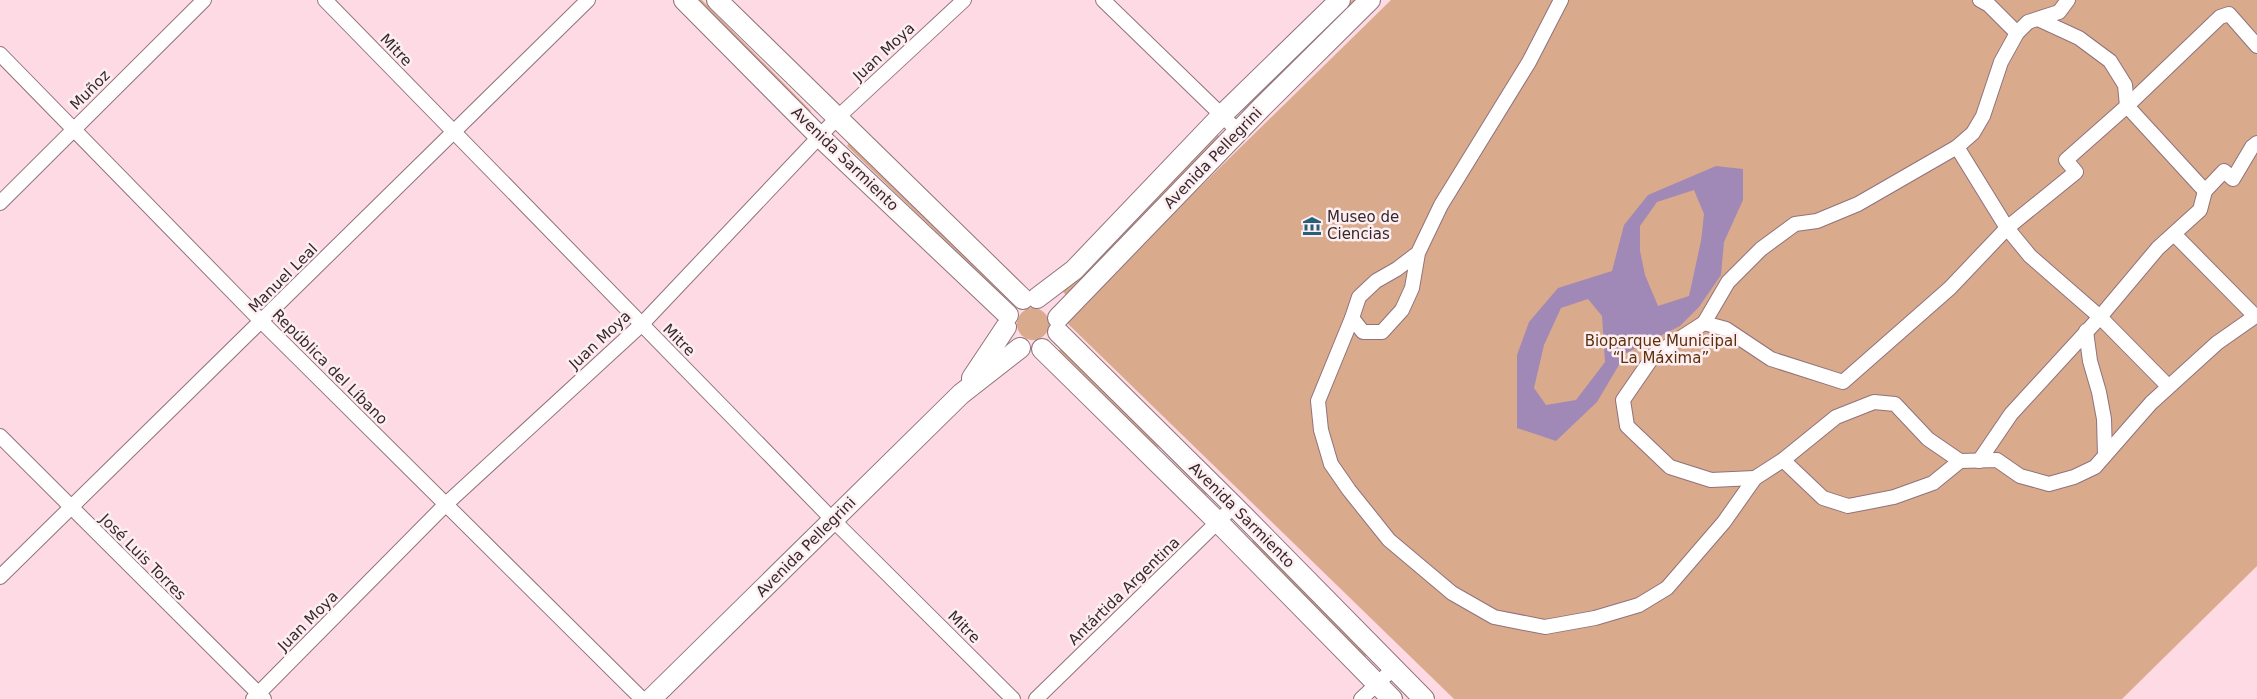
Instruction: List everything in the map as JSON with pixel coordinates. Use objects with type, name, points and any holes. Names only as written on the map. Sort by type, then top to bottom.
[{"type":"main road","name":"Avenida Sarmiento","points":[[684,0],[1007,321]]},
{"type":"main road","name":"Avenida Sarmiento","points":[[717,0],[837,118],[1030,299]]},
{"type":"main road","name":"Avenida Pellegrini","points":[[1030,299],[1074,270],[1222,115],[1340,0]]},
{"type":"main road","name":"Avenida Pellegrini","points":[[1058,325],[1238,131],[1370,0]]},
{"type":"main road","points":[[1030,299],[1048,303],[1058,325],[1052,342],[1042,349],[1028,350],[1020,348],[1008,335],[1007,321],[1016,304],[1030,299]]},
{"type":"main road","name":"Avenida Pellegrini","points":[[961,394],[1007,321]]},
{"type":"main road","name":"Avenida Sarmiento","points":[[1058,325],[1424,699]]},
{"type":"main road","name":"Avenida Pellegrini","points":[[651,699],[961,394],[1020,348]]},
{"type":"main road","name":"Avenida Sarmiento","points":[[1042,349],[1218,522],[1392,699]]},
{"type":"street","name":"Mitre","points":[[325,0],[833,520],[1014,699]]},
{"type":"street","name":"Manuel Leal","points":[[0,577],[588,0]]},
{"type":"street","name":"Juan Moya","points":[[259,697],[445,505],[641,325],[837,118],[964,0]]},
{"type":"street","points":[[1103,0],[1238,131]]},
{"type":"street","points":[[1352,318],[1363,332],[1382,332],[1402,310],[1412,288],[1418,252],[1442,205],[1529,62],[1561,0]]},
{"type":"street","points":[[1980,0],[1989,5],[2017,33]]},
{"type":"street","points":[[1755,478],[1711,480],[1670,467],[1627,426],[1623,400],[1654,355],[1704,323],[1728,282],[1761,249],[1795,224],[1817,221],[1838,214],[1957,147],[1973,133],[1983,116],[2001,62],[2017,33],[2028,22],[2040,20],[2059,12],[2068,0]]},
{"type":"street","name":"Muñoz","points":[[0,203],[199,2]]},
{"type":"street","points":[[1704,323],[1726,329],[1771,359],[1843,382],[1950,288],[2007,228],[2076,172],[2066,160],[2127,106],[2220,17],[2229,14],[2257,46]]},
{"type":"street","points":[[2040,20],[2079,38],[2110,61],[2125,85],[2127,106],[2205,191]]},
{"type":"street","name":"República del Líbano","points":[[0,54],[262,322],[642,699]]},
{"type":"street","points":[[1979,461],[2011,414],[2086,330],[2100,317],[2158,248],[2200,210],[2205,191],[2224,171],[2233,179],[2252,147],[2257,143]]},
{"type":"street","points":[[1957,147],[2007,228],[2030,256],[2100,317],[2168,386]]},
{"type":"street","points":[[1783,460],[1822,498],[1848,506],[1894,497],[1933,483],[1960,462],[1997,460],[2020,476],[2049,484],[2074,477],[2096,467],[2132,423],[2168,386],[2217,343],[2256,315],[2174,234]]},
{"type":"street","points":[[1418,252],[1397,270],[1376,280],[1359,297],[1318,401],[1321,430],[1331,464],[1390,540],[1452,594],[1494,617],[1545,627],[1595,618],[1639,604],[1666,588],[1694,558],[1724,522],[1755,478],[1783,460],[1836,417],[1874,402],[1895,404],[1928,439],[1960,462]]},
{"type":"street","points":[[2086,330],[2090,361],[2104,419],[2105,455]]},
{"type":"street","name":"José Luis Torres","points":[[0,436],[259,697]]},
{"type":"street","name":"Antártida Argentina","points":[[1036,699],[1234,506]]},
{"type":"street","points":[[1362,699],[1394,668]]},
{"type":"green space","points":[[697,0],[702,0],[811,111],[808,113]]},
{"type":"green space","points":[[1352,0],[1359,0],[1246,113],[1243,110]]},
{"type":"green space","name":"Bioparque Municipal “La Máxima”","points":[[1391,0],[2257,0],[2257,566],[2122,699],[1454,699],[1064,320]]},
{"type":"green space","points":[[1218,135],[1221,139],[1066,295],[1063,292]]},
{"type":"green space","points":[[849,143],[1008,297],[1006,299],[847,146]]},
{"type":"green space","points":[[1033,308],[1044,313],[1049,324],[1044,335],[1033,340],[1022,335],[1017,324],[1022,313]]},
{"type":"green space","points":[[1062,348],[1208,493],[1206,495],[1160,448],[1143,440],[1056,353]]},
{"type":"green space","points":[[1256,538],[1369,653],[1363,659],[1250,543]]},
{"type":"shaded area","points":[[1716,166],[1743,169],[1743,200],[1724,242],[1721,275],[1699,307],[1680,326],[1626,353],[1597,402],[1556,441],[1517,428],[1517,355],[1529,322],[1558,288],[1612,271],[1624,225],[1648,195]],"holes":[[[1694,190],[1704,214],[1701,241],[1689,296],[1658,306],[1645,275],[1640,251],[1640,226],[1657,202]],[[1588,299],[1602,316],[1605,362],[1576,400],[1546,405],[1534,388],[1544,345],[1561,308]]]},
{"type":"place","name":"Museo de Ciencias","points":[[1312,226]]}]
